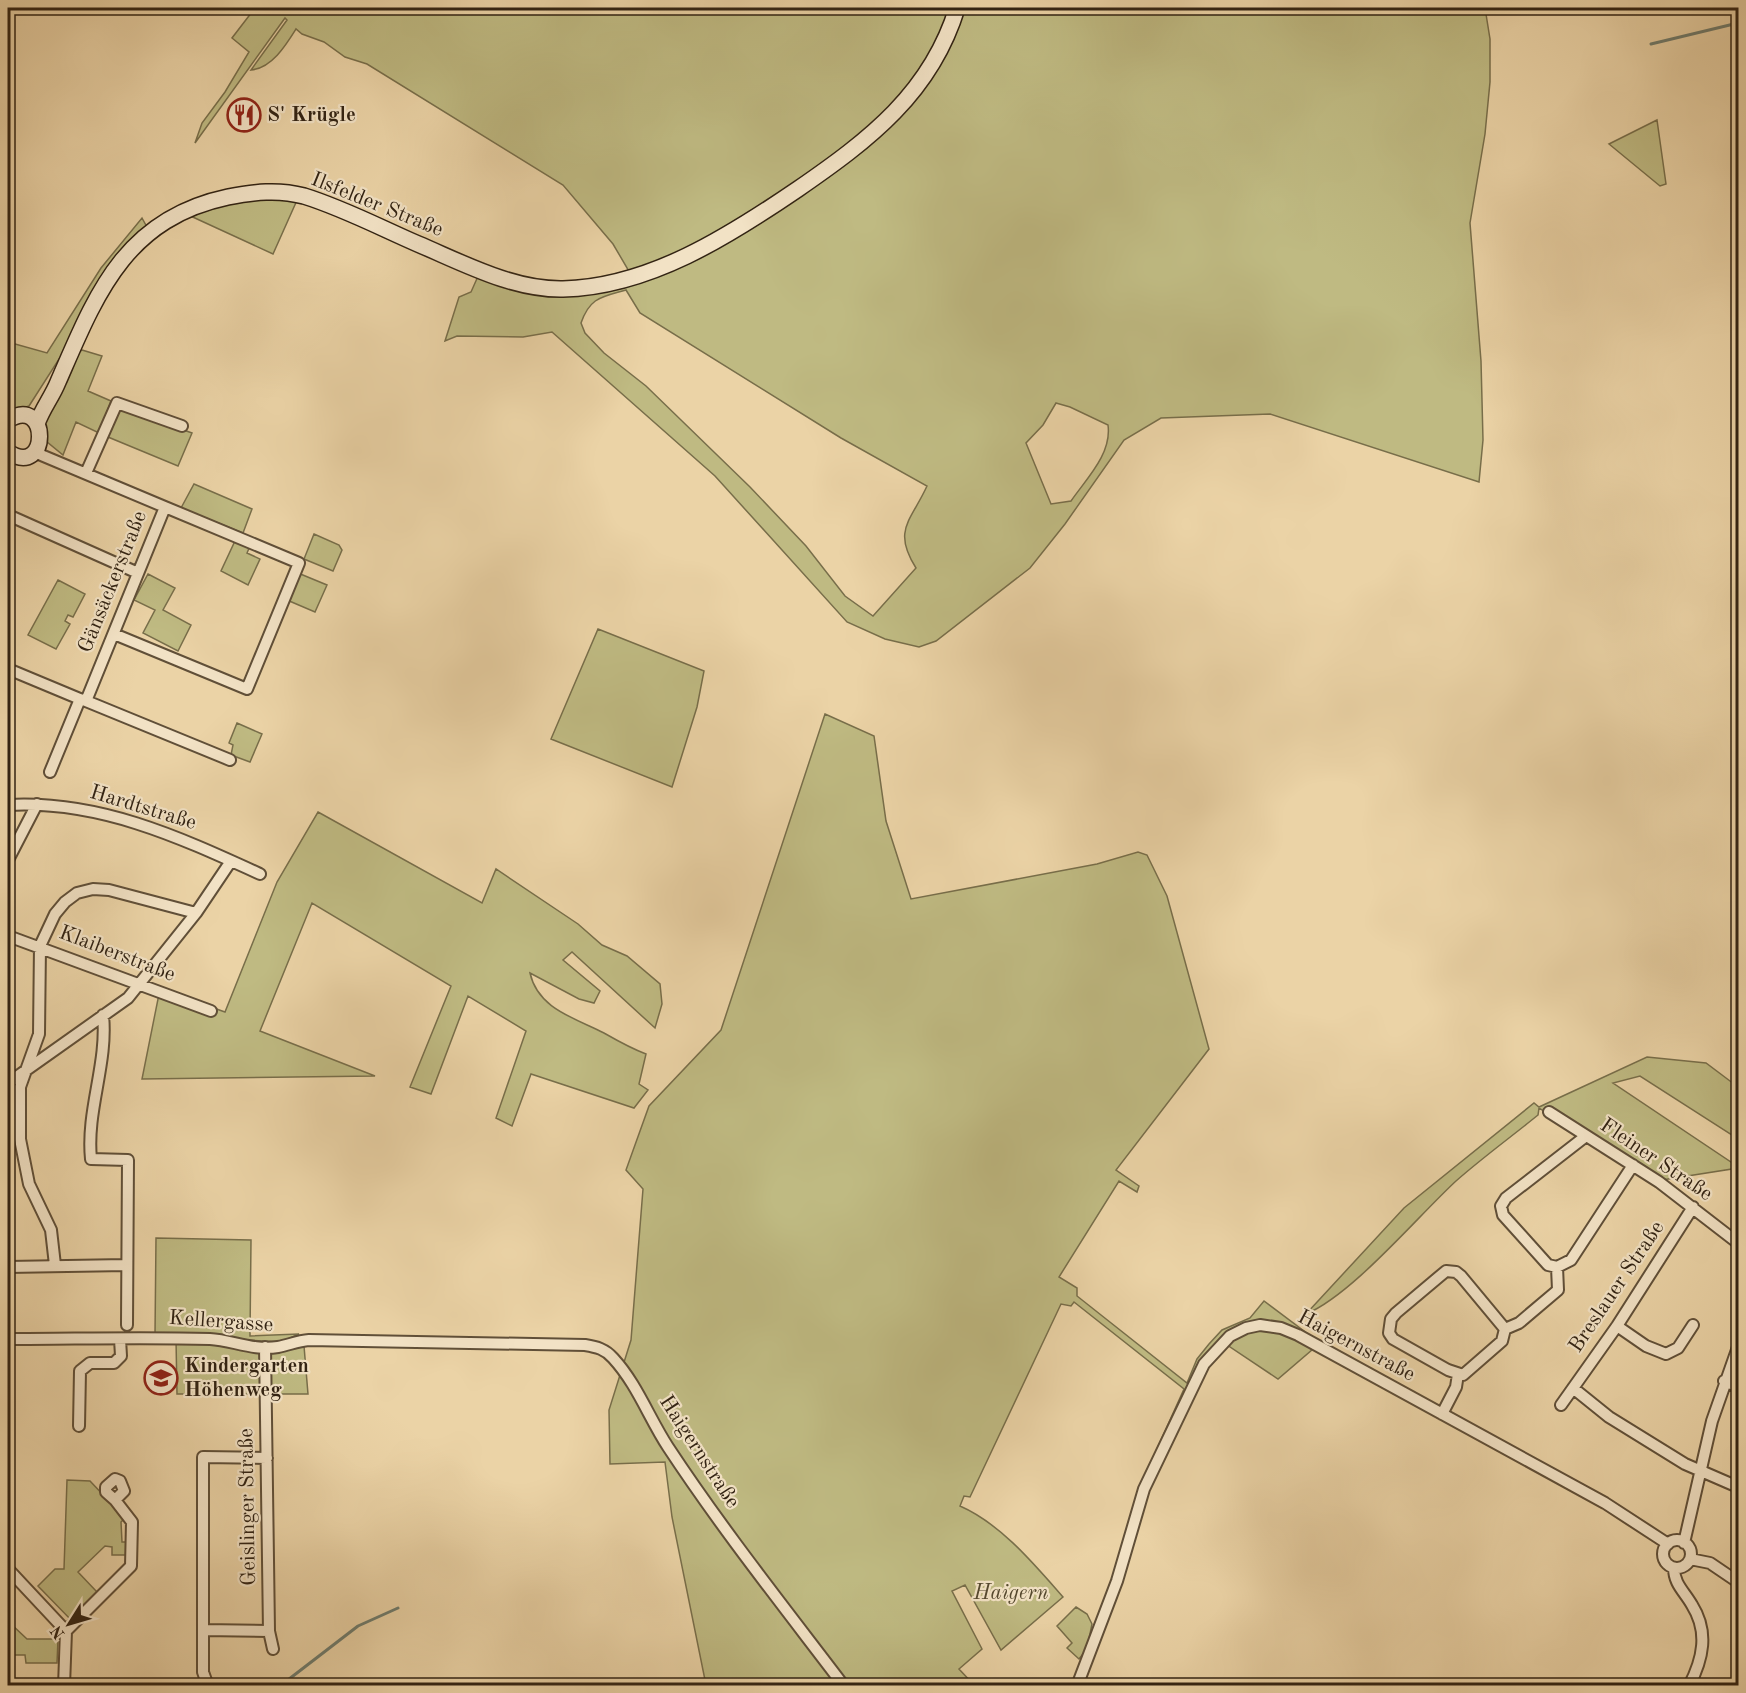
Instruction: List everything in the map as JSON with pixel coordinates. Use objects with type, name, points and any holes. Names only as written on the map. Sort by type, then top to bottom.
[{"type":"main road","name":"Ilsfelder Straße","points":[[31,420],[72,350],[95,297],[119,262],[149,232],[185,210],[219,199],[260,190],[303,196],[502,279],[560,289],[606,286],[660,267],[742,226],[839,160],[901,108],[922,82],[938,56],[957,8]]},
{"type":"main road","points":[[8,420],[31,420],[37,447],[10,457]]},
{"type":"street","points":[[86,473],[117,403],[182,426]]},
{"type":"street","name":"Gänsäckerstraße","points":[[37,447],[70,466],[165,507],[114,634],[50,772]]},
{"type":"street","points":[[114,634],[247,689],[299,563],[165,507]]},
{"type":"street","points":[[8,515],[138,573]]},
{"type":"street","points":[[8,669],[230,759]]},
{"type":"street","points":[[8,860],[37,804]]},
{"type":"street","name":"Hardtstraße","points":[[8,805],[37,804],[101,812],[169,833],[260,874]]},
{"type":"street","points":[[8,1083],[26,1068],[128,998],[196,913],[231,861]]},
{"type":"street","points":[[55,1265],[51,1230],[29,1184],[20,1138],[20,1087],[39,1034],[40,946],[55,914],[65,902],[77,893],[93,889],[120,893],[196,913]]},
{"type":"street","name":"Klaiberstraße","points":[[8,936],[211,1011]]},
{"type":"street","points":[[103,1015],[105,1040],[89,1140],[91,1159],[128,1160],[127,1325]]},
{"type":"street","name":"Fleiner Straße","points":[[1549,1112],[1633,1165],[1693,1207],[1738,1243]]},
{"type":"street","points":[[1586,1136],[1506,1198],[1501,1206],[1503,1215],[1548,1264],[1557,1267],[1571,1260],[1633,1165]]},
{"type":"street","name":"Breslauer Straße","points":[[1561,1405],[1617,1326],[1693,1207]]},
{"type":"street","points":[[8,1267],[126,1265]]},
{"type":"street","points":[[1505,1329],[1519,1323],[1558,1290],[1557,1267]]},
{"type":"street","points":[[1450,1271],[1461,1276],[1505,1329],[1502,1341],[1467,1373],[1458,1374],[1393,1339],[1388,1327],[1396,1313],[1441,1274],[1450,1271]]},
{"type":"street","points":[[1617,1326],[1646,1346],[1666,1354],[1678,1348],[1693,1324]]},
{"type":"street","name":"Haigernstraße","points":[[1077,1686],[1117,1581],[1155,1462],[1204,1364],[1230,1336],[1260,1325],[1281,1328],[1442,1414],[1605,1503],[1668,1544]]},
{"type":"street","name":"Kellergasse","points":[[8,1339],[215,1339],[236,1345],[266,1347],[309,1340],[467,1342]]},
{"type":"street","points":[[79,1426],[80,1371],[90,1363],[114,1362],[121,1356],[120,1339]]},
{"type":"street","name":"Haigernstraße","points":[[467,1342],[585,1345],[602,1348],[612,1356],[628,1376],[667,1446],[760,1577],[844,1686]]},
{"type":"street","name":"Geislinger Straße","points":[[266,1347],[269,1631],[273,1649]]},
{"type":"street","points":[[1684,1543],[1700,1469],[1724,1381],[1738,1347]]},
{"type":"street","points":[[1442,1414],[1456,1387],[1458,1374]]},
{"type":"street","points":[[1724,1381],[1738,1387]]},
{"type":"street","points":[[1573,1388],[1609,1417],[1685,1464],[1738,1487]]},
{"type":"street","points":[[208,1686],[202,1671],[203,1458],[267,1458]]},
{"type":"street","points":[[64,1686],[66,1631],[131,1566],[132,1522],[115,1500]]},
{"type":"street","points":[[1678,1541],[1684,1543],[1690,1552],[1690,1558],[1684,1566],[1674,1568],[1665,1561],[1663,1556],[1668,1544],[1678,1541]]},
{"type":"street","points":[[1690,1558],[1710,1563],[1738,1582]]},
{"type":"street","points":[[1674,1568],[1674,1578],[1693,1605],[1703,1629],[1702,1657],[1689,1686]]},
{"type":"street","points":[[8,1569],[66,1631]]},
{"type":"street","points":[[203,1630],[269,1631]]},
{"type":"green space","points":[[255,8],[1485,8],[1490,39],[1490,82],[1485,134],[1470,223],[1481,361],[1483,440],[1479,482],[1270,414],[1161,418],[1124,440],[1065,524],[1030,568],[936,641],[919,647],[885,639],[847,622],[715,476],[552,332],[523,337],[457,336],[445,341],[459,297],[471,292],[479,274],[560,287],[630,273],[613,244],[563,185],[367,64],[345,57],[324,42],[302,34],[296,29],[272,60],[251,70],[287,20],[285,18],[195,143],[202,123],[225,92],[249,52],[232,38]],"holes":[[[626,290],[640,313],[841,438],[927,486],[906,526],[905,544],[916,568],[873,616],[845,596],[806,546],[750,487],[646,386],[604,353],[585,333],[581,323],[588,308],[598,299]],[[1056,403],[1108,425],[1108,436],[1097,466],[1071,501],[1051,504],[1026,443],[1043,425]]]},
{"type":"green space","points":[[1657,120],[1666,184],[1660,186],[1609,144]]},
{"type":"green space","points":[[298,198],[273,254],[184,213],[220,200]]},
{"type":"green space","points":[[142,218],[148,229],[64,360],[59,359],[29,406],[8,413],[8,342],[47,353],[101,268]]},
{"type":"green space","points":[[82,350],[102,356],[88,391],[111,401],[99,433],[76,422],[63,455],[46,441],[44,421],[77,353]]},
{"type":"green space","points":[[125,409],[192,433],[178,466],[108,437],[119,411]]},
{"type":"green space","points":[[194,484],[252,509],[243,533],[181,508]]},
{"type":"green space","points":[[314,534],[339,545],[342,550],[333,571],[304,559]]},
{"type":"green space","points":[[235,541],[250,546],[247,553],[260,559],[248,585],[221,571]]},
{"type":"green space","points":[[298,573],[327,585],[315,612],[287,600]]},
{"type":"green space","points":[[148,574],[175,588],[163,610],[191,625],[178,651],[143,633],[155,610],[134,600]]},
{"type":"green space","points":[[58,580],[85,594],[73,617],[68,615],[65,621],[70,624],[56,649],[28,635]]},
{"type":"green space","points":[[598,629],[704,671],[697,707],[672,787],[551,739]]},
{"type":"green space","name":"Haigern","points":[[825,714],[874,736],[886,821],[911,899],[1097,864],[1138,852],[1147,855],[1167,896],[1209,1049],[1116,1170],[1139,1186],[1137,1192],[1119,1181],[1059,1277],[1077,1288],[1077,1296],[1187,1383],[1197,1359],[1222,1330],[1250,1318],[1264,1301],[1320,1343],[1278,1379],[1227,1345],[1205,1372],[1161,1454],[1156,1451],[1184,1389],[1074,1302],[1071,1306],[1061,1304],[970,1497],[964,1496],[960,1506],[1003,1534],[1063,1597],[1001,1650],[965,1585],[952,1591],[982,1649],[959,1669],[974,1685],[706,1685],[672,1517],[665,1462],[610,1464],[609,1410],[631,1340],[643,1189],[626,1170],[649,1106],[721,1030]]},
{"type":"green space","points":[[237,723],[262,734],[250,762],[231,755],[233,745],[229,743]]},
{"type":"green space","points":[[318,812],[482,903],[496,869],[578,924],[602,945],[627,956],[660,984],[662,1004],[655,1028],[572,952],[563,960],[600,991],[594,1003],[579,999],[530,973],[541,995],[559,1011],[646,1054],[639,1084],[648,1090],[634,1108],[531,1074],[512,1126],[496,1118],[526,1031],[468,996],[431,1094],[410,1087],[451,986],[312,903],[260,1031],[375,1076],[142,1079],[160,989],[225,1012],[277,882]]},
{"type":"green space","points":[[1647,1057],[1706,1063],[1738,1087],[1738,1139],[1640,1076],[1613,1083],[1734,1164],[1738,1164],[1738,1168],[1662,1180],[1632,1170],[1539,1108],[1538,1115],[1456,1181],[1363,1273],[1324,1304],[1306,1314],[1404,1208],[1534,1103],[1539,1107]]},
{"type":"green space","points":[[156,1238],[251,1240],[250,1336],[299,1334],[282,1342],[155,1335]]},
{"type":"green space","points":[[176,1339],[304,1346],[308,1394],[177,1394]]},
{"type":"green space","points":[[67,1480],[90,1481],[125,1518],[121,1522],[122,1542],[128,1542],[128,1555],[112,1555],[112,1547],[105,1546],[78,1572],[97,1592],[72,1621],[38,1586],[55,1569],[64,1569]]},
{"type":"green space","points":[[1076,1607],[1087,1614],[1092,1624],[1087,1649],[1079,1659],[1067,1648],[1072,1643],[1057,1626]]},
{"type":"green space","points":[[8,1624],[27,1639],[58,1639],[57,1663],[26,1663],[25,1655],[8,1655]]},
{"type":"waterway","points":[[1651,44],[1738,23]]},
{"type":"waterway","points":[[280,1686],[358,1626],[398,1608]]},
{"type":"place","name":"S' Krügle","points":[[244,115]]},
{"type":"place","name":"Kindergarten Höhenweg","points":[[161,1378]]}]
